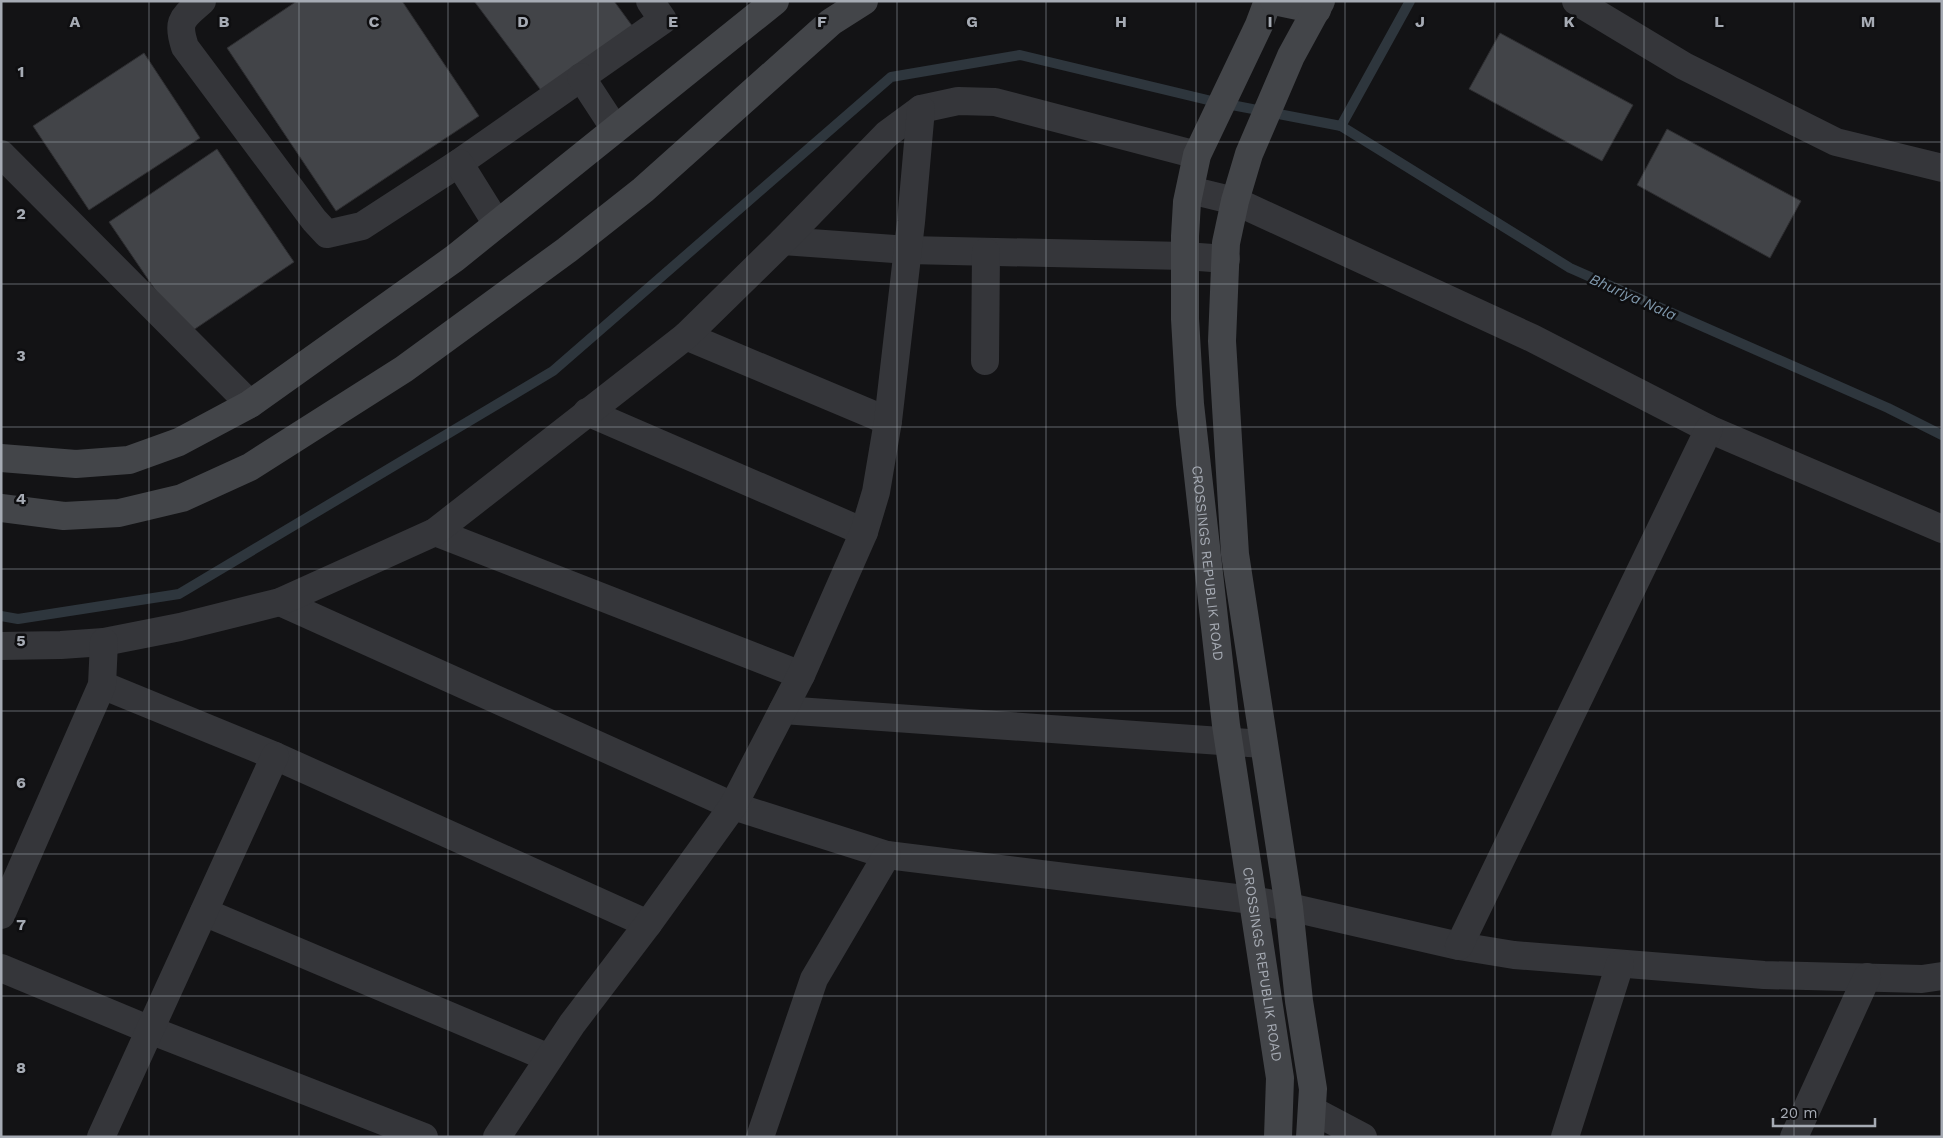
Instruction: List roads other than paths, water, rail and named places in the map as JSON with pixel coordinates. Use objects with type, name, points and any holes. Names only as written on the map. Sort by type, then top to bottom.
[{"type":"street","points":[[202,1],[183,18],[180,32],[185,47],[314,220],[327,234],[362,226],[458,163],[663,20],[650,1]]},
{"type":"street","points":[[1,458],[76,464],[129,460],[179,442],[250,404],[455,258],[776,1]]},
{"type":"street","points":[[1,508],[64,516],[119,513],[182,498],[250,467],[404,369],[567,250],[643,190],[831,22],[864,1]]},
{"type":"street","name":"CROSSINGS REPUBLIK ROAD","points":[[1268,1],[1254,36],[1202,144],[1187,202],[1185,319],[1190,404],[1228,742],[1280,1078],[1278,1137]]},
{"type":"street","points":[[1274,1],[1319,5],[1291,56],[1249,154],[1235,201],[1226,243],[1222,341],[1234,554],[1289,906],[1298,1001],[1313,1089],[1310,1137]]},
{"type":"street","points":[[1576,1],[1684,66],[1836,142],[1942,168]]},
{"type":"street","points":[[581,77],[615,130]]},
{"type":"street","points":[[1,646],[104,642],[180,627],[280,602],[434,532],[686,336],[783,241],[887,134],[921,109],[958,101],[995,102],[1202,144]]},
{"type":"street","points":[[497,1137],[572,1024],[648,924],[733,806],[801,675],[864,532],[876,492],[888,421],[908,250],[921,109]]},
{"type":"street","points":[[1,154],[250,404]]},
{"type":"street","points":[[458,163],[497,224]]},
{"type":"street","points":[[1190,190],[1235,201],[1532,338],[1710,429],[1942,530]]},
{"type":"street","points":[[783,241],[908,250],[1186,256],[1226,259]]},
{"type":"street","points":[[985,361],[986,252]]},
{"type":"street","points":[[686,336],[888,421]]},
{"type":"street","points":[[587,412],[864,532]]},
{"type":"street","points":[[1459,946],[1710,429]]},
{"type":"street","points":[[434,532],[801,675]]},
{"type":"street","points":[[280,602],[733,806],[887,854],[1252,900],[1289,906],[1459,946],[1514,955],[1764,975],[1867,977],[1935,983]]},
{"type":"street","points":[[1,915],[102,685],[104,642]]},
{"type":"street","points":[[102,685],[275,756],[648,924]]},
{"type":"street","points":[[783,710],[1263,744]]},
{"type":"street","points":[[101,1137],[275,756]]},
{"type":"street","points":[[760,1137],[814,978],[887,854]]},
{"type":"street","points":[[204,912],[550,1058]]},
{"type":"street","points":[[1564,1137],[1620,964]]},
{"type":"street","points":[[1,968],[150,1030],[424,1137]]},
{"type":"street","points":[[1794,1137],[1867,977]]},
{"type":"street","points":[[1312,1110],[1363,1137]]},
{"type":"waterway","points":[[1341,126],[1410,1]]},
{"type":"waterway","name":"Bhuriya Nala","points":[[1,616],[18,619],[179,594],[553,371],[891,77],[1020,55],[1216,102],[1341,126],[1570,268],[1888,408],[1942,435]]}]
